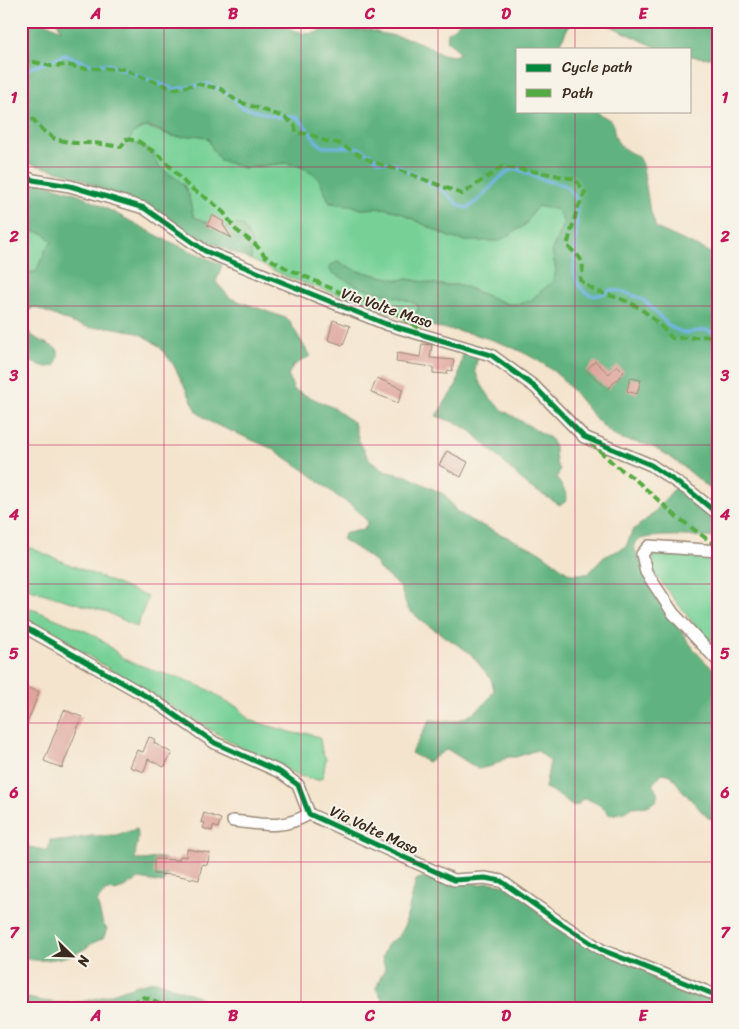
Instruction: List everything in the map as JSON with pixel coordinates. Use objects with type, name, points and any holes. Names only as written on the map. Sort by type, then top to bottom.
[{"type":"street","name":"Via Volte Maso","points":[[21,175],[33,180],[70,186],[144,208],[205,251],[386,324],[491,355],[535,387],[584,437],[651,465],[691,492],[718,514]]},
{"type":"street","points":[[718,552],[649,546],[642,554],[646,572],[673,614],[718,661]]},
{"type":"street","name":"Via Volte Maso","points":[[21,624],[153,700],[215,743],[280,772],[298,785],[309,814],[454,880],[485,878],[500,882],[602,950],[718,996]]},
{"type":"street","points":[[233,821],[279,826],[296,822],[309,814]]},
{"type":"green space","points":[[21,21],[42,21],[61,30],[57,21],[268,21],[305,34],[321,30],[371,30],[411,39],[432,48],[440,54],[454,56],[459,54],[456,48],[447,41],[448,32],[458,25],[460,21],[567,21],[569,25],[561,42],[561,48],[516,48],[516,112],[598,112],[609,120],[613,124],[617,141],[626,150],[638,156],[643,167],[649,206],[656,228],[709,252],[718,259],[718,496],[669,456],[651,446],[615,436],[598,420],[561,378],[536,359],[519,350],[470,333],[431,326],[406,318],[418,311],[418,305],[404,299],[359,287],[331,272],[329,266],[337,262],[358,271],[398,280],[407,279],[441,285],[461,285],[507,304],[519,304],[531,300],[553,281],[556,271],[552,250],[562,229],[563,221],[555,209],[537,206],[525,225],[499,241],[465,241],[449,237],[399,212],[384,208],[361,209],[351,205],[330,203],[319,179],[312,172],[296,165],[285,163],[244,168],[220,160],[208,138],[203,136],[173,136],[147,127],[133,133],[130,141],[154,152],[157,163],[161,168],[184,186],[188,193],[194,217],[222,228],[235,224],[243,226],[252,242],[251,260],[171,225],[72,175],[21,161]]},
{"type":"green space","points":[[600,21],[718,21],[718,59],[692,56],[692,48],[658,48]]},
{"type":"green space","points":[[146,127],[173,136],[203,136],[208,138],[213,150],[244,168],[285,163],[296,165],[312,172],[319,179],[330,203],[351,205],[361,209],[384,208],[399,212],[449,237],[465,241],[525,225],[536,206],[555,209],[563,221],[562,229],[552,250],[556,271],[553,281],[531,300],[519,304],[507,304],[461,285],[441,285],[407,279],[398,280],[358,271],[337,262],[359,287],[404,299],[418,305],[418,311],[406,318],[292,279],[251,260],[252,242],[194,217],[190,207],[189,195],[184,185],[157,165],[154,159],[130,141],[132,133]]},
{"type":"green space","points":[[21,177],[79,194],[164,239],[222,265],[216,282],[230,298],[288,319],[310,356],[293,366],[288,375],[294,390],[334,408],[354,423],[359,441],[370,461],[387,472],[407,476],[445,495],[456,511],[472,521],[540,552],[570,574],[588,574],[604,557],[626,547],[632,531],[653,514],[678,481],[718,517],[718,538],[651,537],[635,542],[634,548],[671,616],[683,634],[707,664],[718,671],[718,822],[707,817],[671,775],[662,773],[652,785],[657,792],[656,801],[647,806],[632,807],[624,812],[610,815],[598,804],[586,799],[582,799],[578,805],[572,806],[554,792],[545,788],[550,761],[537,750],[516,757],[508,757],[492,766],[478,769],[447,749],[428,762],[411,753],[430,720],[460,720],[472,714],[483,705],[494,690],[491,679],[470,653],[423,622],[408,609],[400,587],[379,569],[374,561],[342,539],[345,533],[363,530],[368,522],[353,506],[273,449],[210,422],[198,413],[173,364],[159,346],[146,337],[132,331],[109,327],[91,328],[73,323],[34,307],[24,314],[27,329],[35,337],[58,350],[58,358],[55,366],[46,367],[21,359],[21,273],[36,272],[46,249],[52,242],[45,234],[21,227]]},
{"type":"green space","points":[[21,227],[45,234],[52,242],[46,249],[36,272],[21,273]]},
{"type":"green space","points":[[464,348],[479,351],[475,370],[479,381],[491,399],[504,411],[550,438],[555,447],[556,463],[560,469],[557,478],[567,495],[565,502],[560,505],[528,486],[471,431],[454,422],[436,416],[457,384]]},
{"type":"green space","points":[[21,544],[148,597],[137,627],[107,612],[21,586]]},
{"type":"green space","points":[[668,551],[718,553],[718,653],[653,572],[653,553]]},
{"type":"green space","points":[[21,602],[32,609],[90,633],[124,659],[209,690],[226,702],[239,708],[249,720],[297,734],[309,733],[320,739],[322,752],[326,758],[323,777],[318,780],[300,776],[243,749],[70,645],[21,618]]},
{"type":"green space","points":[[137,829],[138,837],[135,859],[163,858],[167,860],[168,872],[163,883],[139,879],[115,891],[106,890],[97,902],[103,924],[107,929],[103,939],[94,942],[79,952],[46,960],[21,958],[21,860],[25,846],[48,851],[50,840],[63,841],[91,836],[116,835]]},
{"type":"green space","points":[[423,877],[440,880],[448,884],[473,883],[480,885],[488,882],[506,885],[592,941],[718,996],[718,1008],[386,1008],[376,988],[385,968],[382,957],[388,943],[398,937],[405,924],[416,880]]},
{"type":"green space","points":[[156,981],[198,996],[209,1004],[209,1008],[21,1008],[21,996],[65,1003],[86,1001]]},
{"type":"building","points":[[212,215],[224,222],[223,225],[232,238],[207,225]]},
{"type":"building","points":[[333,320],[350,326],[343,345],[328,340]]},
{"type":"building","points":[[422,344],[432,345],[430,358],[454,360],[452,371],[448,370],[447,374],[433,373],[433,367],[396,362],[397,353],[420,357]]},
{"type":"building","points":[[595,361],[609,374],[617,365],[624,372],[608,389],[586,371]]},
{"type":"building","points":[[377,378],[403,389],[398,403],[371,392]]},
{"type":"building","points":[[630,378],[641,380],[637,394],[627,391]]},
{"type":"building","points":[[447,451],[468,462],[461,477],[439,465]]},
{"type":"building","points":[[21,685],[39,692],[22,737],[21,736]]},
{"type":"building","points":[[64,710],[82,717],[62,768],[44,761]]},
{"type":"building","points":[[149,737],[155,739],[154,743],[172,753],[164,767],[148,759],[144,772],[130,767],[137,750],[143,752]]},
{"type":"building","points":[[204,813],[221,819],[218,828],[213,826],[212,831],[203,828],[205,823],[201,822]]},
{"type":"building","points":[[187,849],[210,853],[207,865],[202,864],[199,880],[175,875],[154,874],[154,859],[179,860],[180,856],[186,857]]},
{"type":"waterway","points":[[21,70],[65,55],[90,64],[108,64],[174,89],[208,84],[231,95],[241,107],[278,117],[296,117],[323,147],[357,147],[379,161],[394,163],[444,191],[460,206],[467,208],[480,199],[502,176],[515,168],[543,180],[564,185],[575,196],[577,203],[574,271],[577,281],[583,290],[591,295],[603,294],[613,290],[636,296],[643,300],[675,330],[686,333],[706,330],[718,335]]},
{"type":"marked path","points":[[21,61],[51,66],[67,65],[82,68],[122,69],[174,89],[198,84],[221,89],[237,101],[284,117],[295,125],[296,133],[310,134],[325,141],[338,143],[373,162],[462,194],[502,167],[575,179],[585,192],[577,210],[567,246],[581,260],[583,268],[580,279],[596,291],[633,304],[645,312],[672,338],[718,335]]},
{"type":"marked path","points":[[21,112],[32,118],[42,130],[55,139],[74,143],[94,143],[121,147],[126,139],[138,141],[161,157],[189,187],[212,202],[224,213],[236,230],[256,245],[265,256],[286,268],[344,294],[388,308],[420,329]]},
{"type":"marked path","points":[[590,442],[677,517],[718,547]]},
{"type":"marked path","points":[[120,1008],[144,997],[168,1008]]},
{"type":"cycle path","points":[[21,175],[33,180],[70,186],[144,208],[205,251],[386,324],[491,355],[535,387],[584,437],[651,465],[691,492],[718,514]]},
{"type":"cycle path","points":[[21,625],[153,700],[215,743],[280,772],[298,785],[309,814],[454,880],[485,878],[501,881],[602,950],[718,996]]}]
